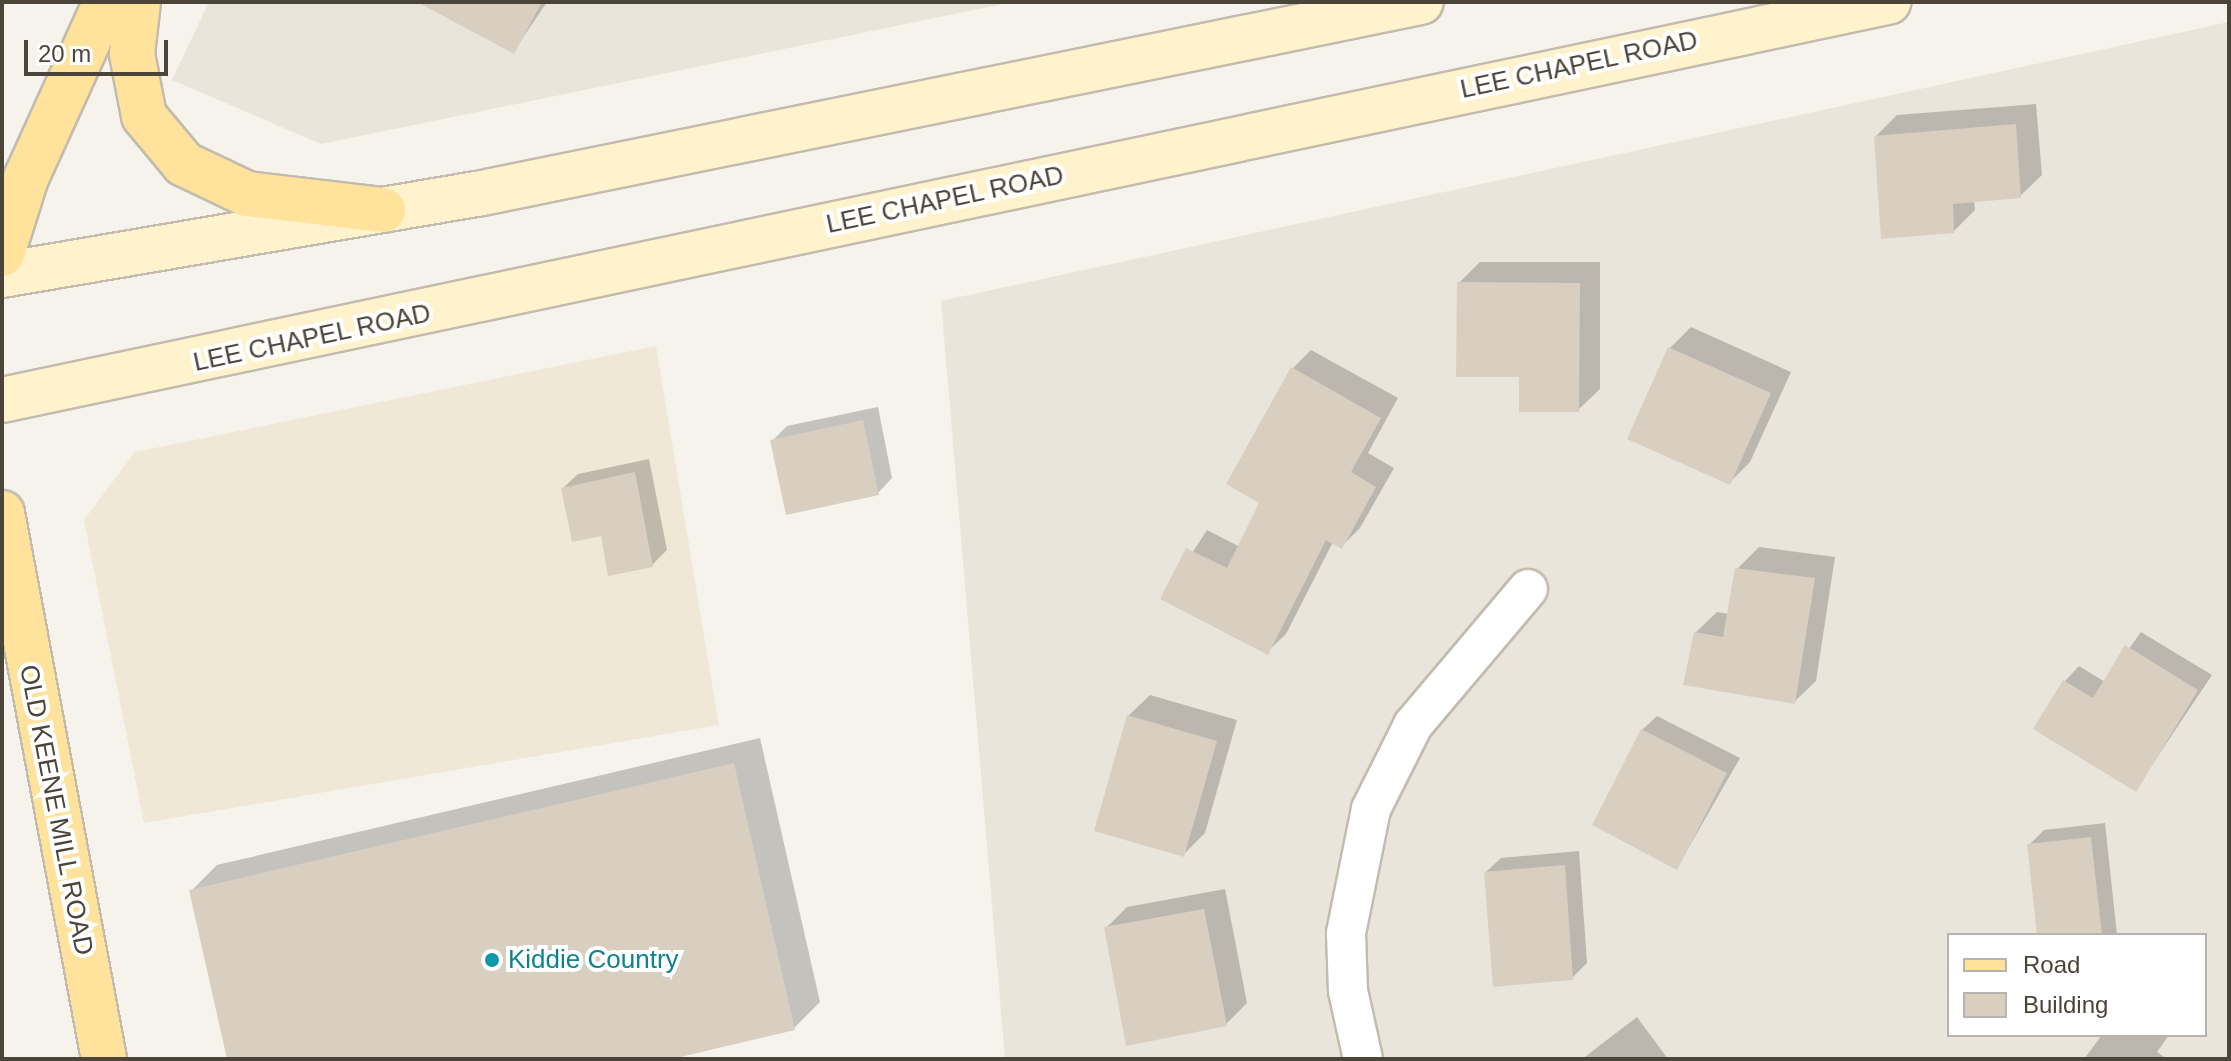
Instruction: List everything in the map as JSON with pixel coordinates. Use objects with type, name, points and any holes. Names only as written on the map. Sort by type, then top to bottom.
[{"type":"main road","points":[[2,254],[26,178],[106,2]]},
{"type":"main road","points":[[138,2],[132,54],[144,116],[184,164],[247,194],[383,210]]},
{"type":"main road","points":[[2,275],[383,210],[1421,2]]},
{"type":"main road","name":"LEE CHAPEL ROAD","points":[[2,400],[1888,2]]},
{"type":"main road","name":"OLD KEENE MILL ROAD","points":[[2,513],[104,1059]]},
{"type":"street","points":[[1363,1059],[1348,991],[1346,933],[1371,809],[1413,725],[1528,589]]},
{"type":"shaded area","points":[[209,2],[1013,2],[321,144],[172,80]]},
{"type":"shaded area","points":[[2229,22],[2229,1059],[1005,1059],[941,301]]},
{"type":"shaded area","points":[[656,346],[719,725],[144,823],[84,520],[135,452]]},
{"type":"building","points":[[417,2],[542,2],[514,54]]},
{"type":"building","points":[[2016,124],[2021,198],[1953,204],[1954,233],[1881,239],[1874,136]]},
{"type":"building","points":[[1457,282],[1580,283],[1579,412],[1519,412],[1519,377],[1456,377]]},
{"type":"building","points":[[1668,347],[1771,393],[1730,485],[1627,439]]},
{"type":"building","points":[[1291,367],[1381,418],[1351,472],[1376,487],[1342,549],[1326,540],[1268,655],[1160,599],[1186,548],[1227,568],[1259,503],[1226,484]]},
{"type":"building","points":[[863,420],[879,495],[786,515],[770,440]]},
{"type":"building","points":[[635,472],[653,567],[608,576],[601,536],[572,542],[561,488]]},
{"type":"building","points":[[1735,568],[1815,578],[1795,704],[1683,685],[1694,632],[1723,637]]},
{"type":"building","points":[[2125,645],[2198,690],[2136,792],[2033,729],[2063,680],[2093,698]]},
{"type":"building","points":[[1127,715],[1217,741],[1184,857],[1094,831]]},
{"type":"building","points":[[1641,729],[1727,773],[1677,870],[1592,825]]},
{"type":"building","name":"Kiddie Country","points":[[734,763],[795,1030],[672,1059],[227,1059],[189,890]]},
{"type":"building","points":[[2091,837],[2102,933],[2037,933],[2027,844]]},
{"type":"building","points":[[1565,865],[1573,980],[1493,987],[1484,872]]},
{"type":"building","points":[[1204,909],[1227,1026],[1126,1046],[1104,927]]},
{"type":"place","name":"Kiddie Country","points":[[492,960]]}]
